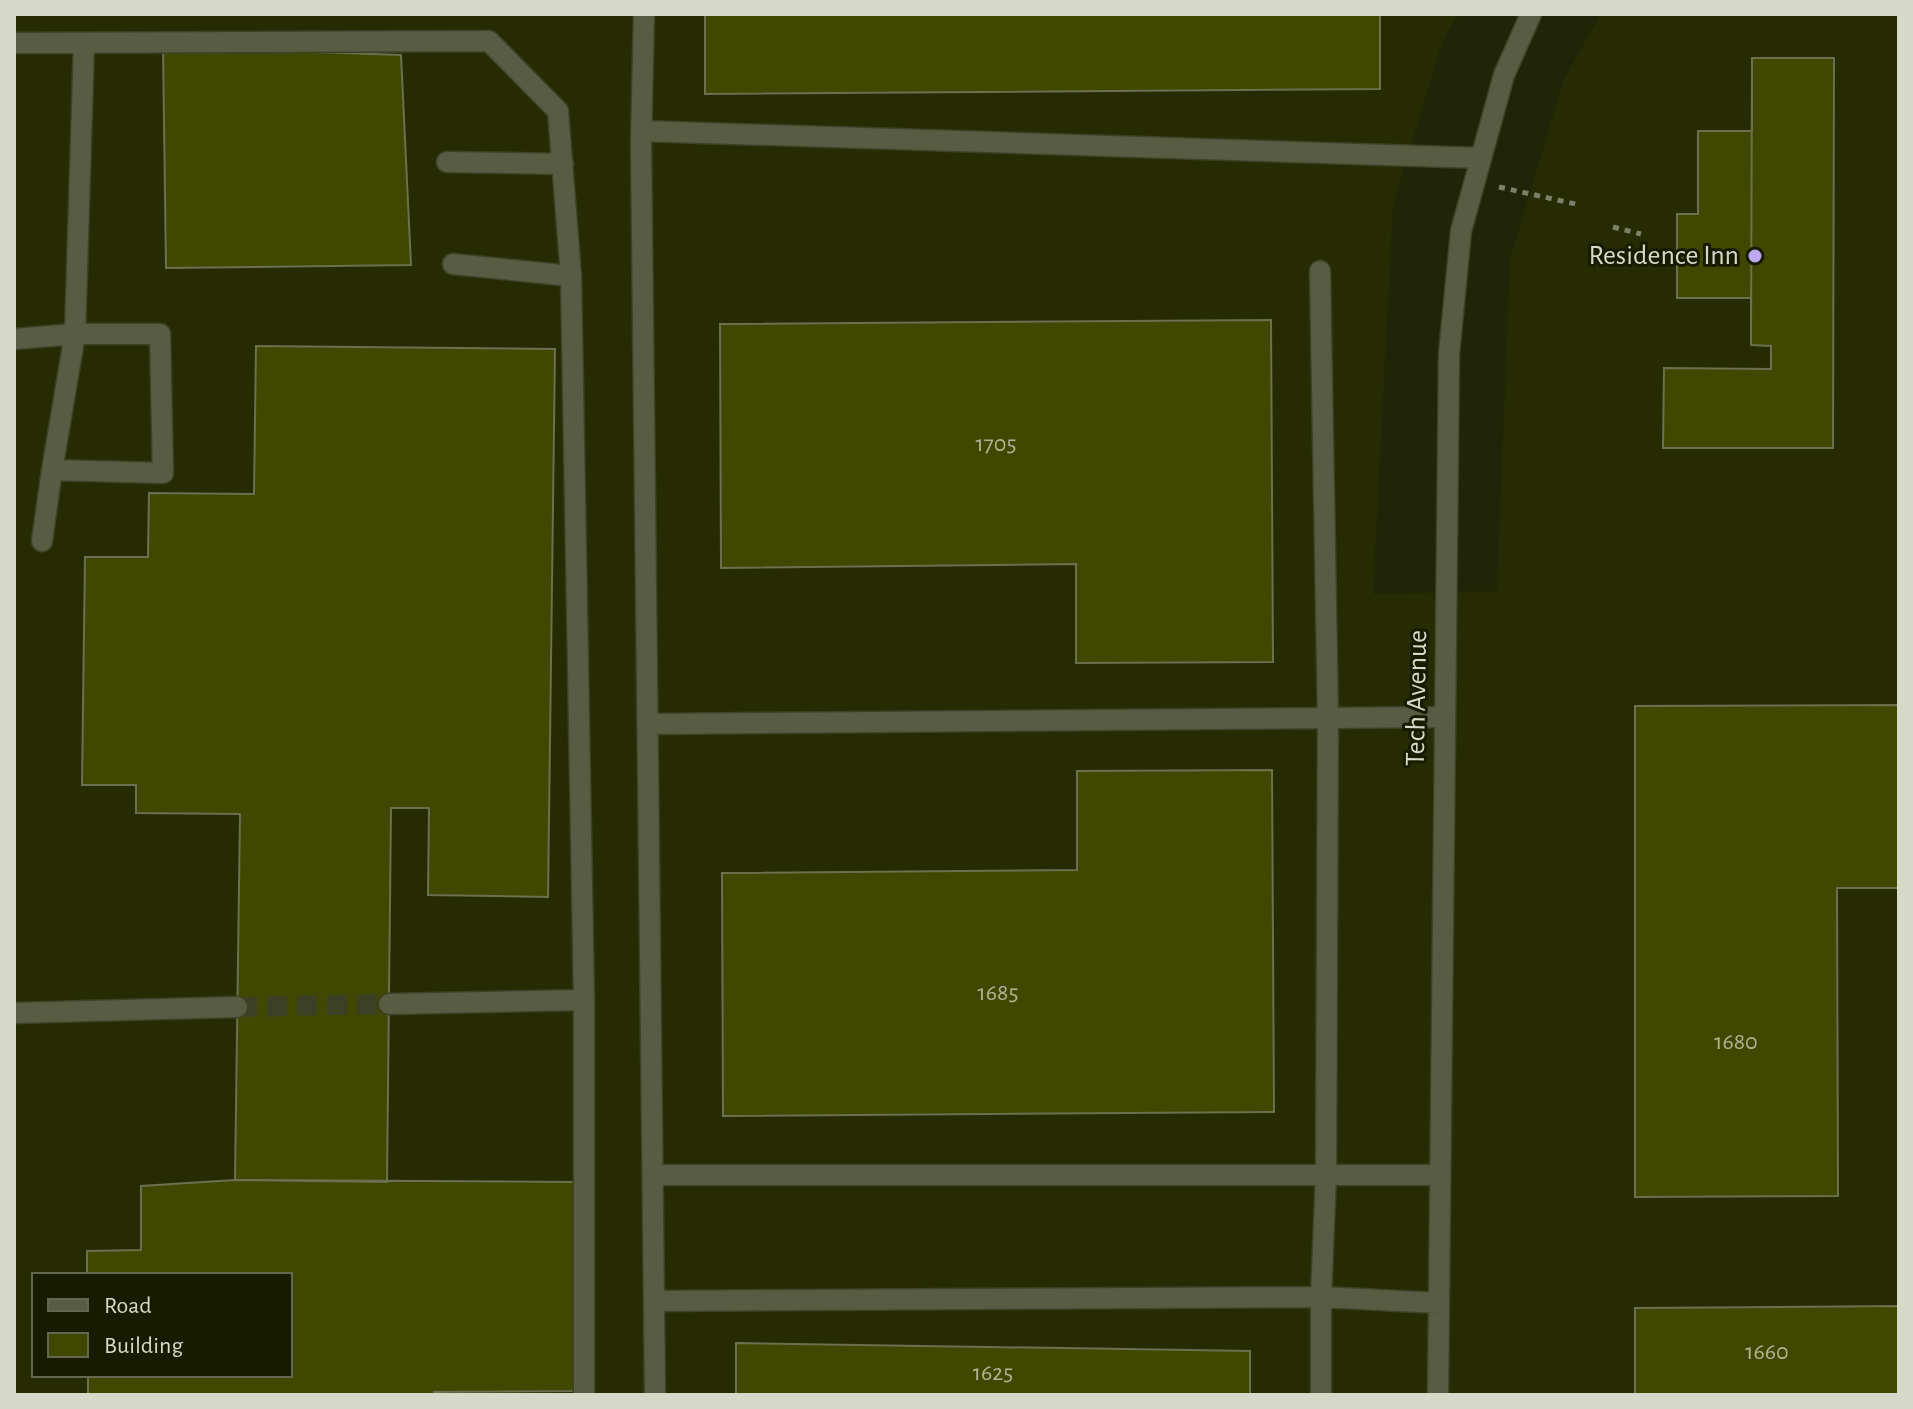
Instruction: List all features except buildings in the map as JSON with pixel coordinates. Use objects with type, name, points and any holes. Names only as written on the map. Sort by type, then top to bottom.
[{"type":"street","points":[[644,14],[642,131],[655,1395]]},
{"type":"street","name":"Tech Avenue","points":[[1438,1395],[1449,354],[1461,231],[1504,75],[1531,14]]},
{"type":"street","points":[[14,43],[489,41],[558,111],[571,276],[584,1000],[584,1395]]},
{"type":"street","points":[[42,541],[75,334],[84,43]]},
{"type":"street","points":[[642,131],[1481,158]]},
{"type":"street","points":[[447,162],[563,164]]},
{"type":"street","points":[[453,264],[571,276]]},
{"type":"street","points":[[1320,271],[1328,718],[1326,1175],[1321,1395]]},
{"type":"street","points":[[14,339],[75,334],[160,334],[163,473],[52,470]]},
{"type":"street","points":[[648,724],[1445,717]]},
{"type":"street","points":[[389,1004],[584,1000]]},
{"type":"street","points":[[14,1013],[237,1007]]},
{"type":"street","points":[[653,1175],[1440,1175]]},
{"type":"street","points":[[654,1301],[1321,1297],[1439,1303]]},
{"type":"path","points":[[1475,181],[1580,205]]},
{"type":"path","points":[[1613,227],[1641,234]]},
{"type":"shaded area","points":[[14,14],[1458,14],[1442,43],[1393,205],[1373,594],[1497,591],[1510,260],[1564,79],[1601,14],[1899,14],[1899,1395],[14,1395]]},
{"type":"tunnel","points":[[237,1007],[389,1004]]},
{"type":"place","name":"Residence Inn","points":[[1755,256]]}]
